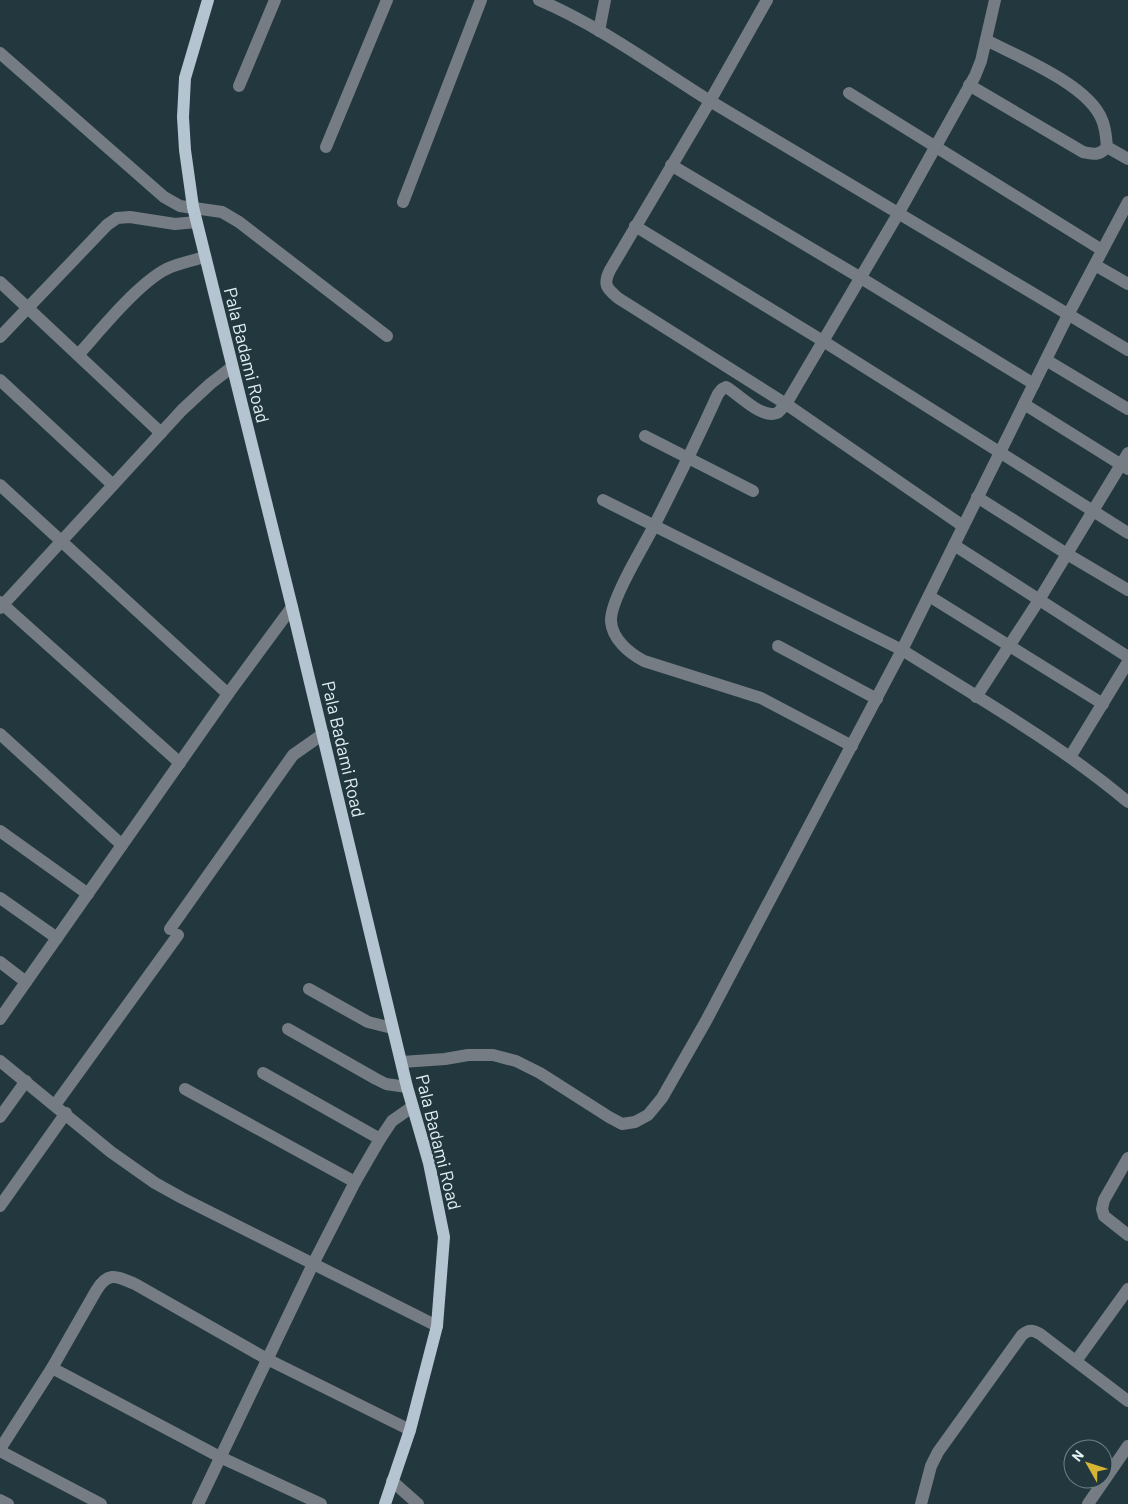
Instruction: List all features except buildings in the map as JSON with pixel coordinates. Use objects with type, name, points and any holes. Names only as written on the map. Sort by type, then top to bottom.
[{"type":"main road","name":"Pala Badami Road","points":[[208,0],[185,78],[183,117],[185,150],[193,207],[323,734],[392,1028],[412,1107],[429,1163],[444,1237],[437,1326],[410,1430],[385,1504]]},
{"type":"street","points":[[240,86],[275,0]]},
{"type":"street","points":[[326,147],[387,0]]},
{"type":"street","points":[[403,202],[481,0]]},
{"type":"street","points":[[539,0],[558,8],[599,31],[710,101],[1128,350]]},
{"type":"street","points":[[599,31],[605,0]]},
{"type":"street","points":[[767,0],[606,277],[606,284],[610,291],[786,404],[963,526]]},
{"type":"street","points":[[852,746],[761,698],[644,661],[634,656],[624,648],[615,634],[611,622],[612,609],[722,389],[726,388],[756,409],[769,414],[777,413],[786,404],[898,214],[970,85],[981,62],[995,0]]},
{"type":"street","points":[[986,40],[1060,78],[1092,103],[1102,119],[1107,147]]},
{"type":"street","points":[[0,54],[158,193],[180,206],[222,212],[239,222],[387,336]]},
{"type":"street","points":[[970,85],[1083,152],[1094,154],[1102,152],[1107,147]]},
{"type":"street","points":[[849,93],[1102,250]]},
{"type":"street","points":[[1107,147],[1128,159]]},
{"type":"street","points":[[672,165],[1034,384]]},
{"type":"street","points":[[402,1062],[445,1059],[468,1055],[493,1056],[516,1061],[540,1073],[622,1124],[635,1122],[648,1115],[662,1098],[706,1021],[877,699],[1068,315],[1102,250],[1124,219],[1128,202]]},
{"type":"street","points":[[0,337],[107,225],[117,218],[130,217],[175,224],[196,222]]},
{"type":"street","points":[[635,226],[823,341],[1128,533]]},
{"type":"street","points":[[78,355],[126,303],[157,275],[170,267],[205,257]]},
{"type":"street","points":[[1095,265],[1128,284]]},
{"type":"street","points":[[0,282],[161,433]]},
{"type":"street","points":[[1046,360],[1128,409]]},
{"type":"street","points":[[180,763],[1,605],[161,433],[199,394],[232,367]]},
{"type":"street","points":[[0,380],[112,485]]},
{"type":"street","points":[[976,697],[1039,600],[1093,510],[1126,462],[1024,404]]},
{"type":"street","points":[[645,436],[753,491]]},
{"type":"street","points":[[0,485],[228,694]]},
{"type":"street","points":[[977,497],[1128,590]]},
{"type":"street","points":[[603,500],[902,650],[1070,757],[1128,802]]},
{"type":"street","points":[[954,545],[1128,657]]},
{"type":"street","points":[[929,596],[1103,704]]},
{"type":"street","points":[[0,1019],[228,694],[292,607]]},
{"type":"street","points":[[778,646],[877,699]]},
{"type":"street","points":[[1070,757],[1128,662]]},
{"type":"street","points":[[0,734],[122,845]]},
{"type":"street","points":[[55,1105],[293,755],[323,734]]},
{"type":"street","points":[[0,831],[88,894]]},
{"type":"street","points":[[0,898],[57,938]]},
{"type":"street","points":[[0,962],[26,982]]},
{"type":"street","points":[[309,989],[368,1022],[392,1028]]},
{"type":"street","points":[[288,1030],[386,1084],[407,1087]]},
{"type":"street","points":[[0,1061],[66,1113],[111,1152],[154,1183],[437,1326]]},
{"type":"street","points":[[263,1073],[380,1139]]},
{"type":"street","points":[[0,1118],[26,1082]]},
{"type":"street","points":[[185,1089],[355,1182]]},
{"type":"street","points":[[198,1504],[313,1264],[355,1182],[392,1121],[412,1107]]},
{"type":"street","points":[[0,1206],[66,1113]]},
{"type":"street","points":[[1128,1158],[1104,1200],[1102,1209],[1104,1216],[1128,1235]]},
{"type":"street","points":[[101,1504],[0,1450],[52,1368],[100,1283],[108,1277],[117,1277],[135,1284],[267,1359],[410,1430]]},
{"type":"street","points":[[1076,1361],[1128,1289]]},
{"type":"street","points":[[921,1504],[929,1472],[938,1452],[1022,1335],[1027,1331],[1033,1330],[1040,1334],[1128,1400]]},
{"type":"street","points":[[52,1368],[220,1457],[321,1504]]},
{"type":"street","points":[[1088,1504],[1128,1446]]},
{"type":"street","points":[[392,1481],[418,1504]]},
{"type":"street","points":[[0,1500],[8,1504]]}]
